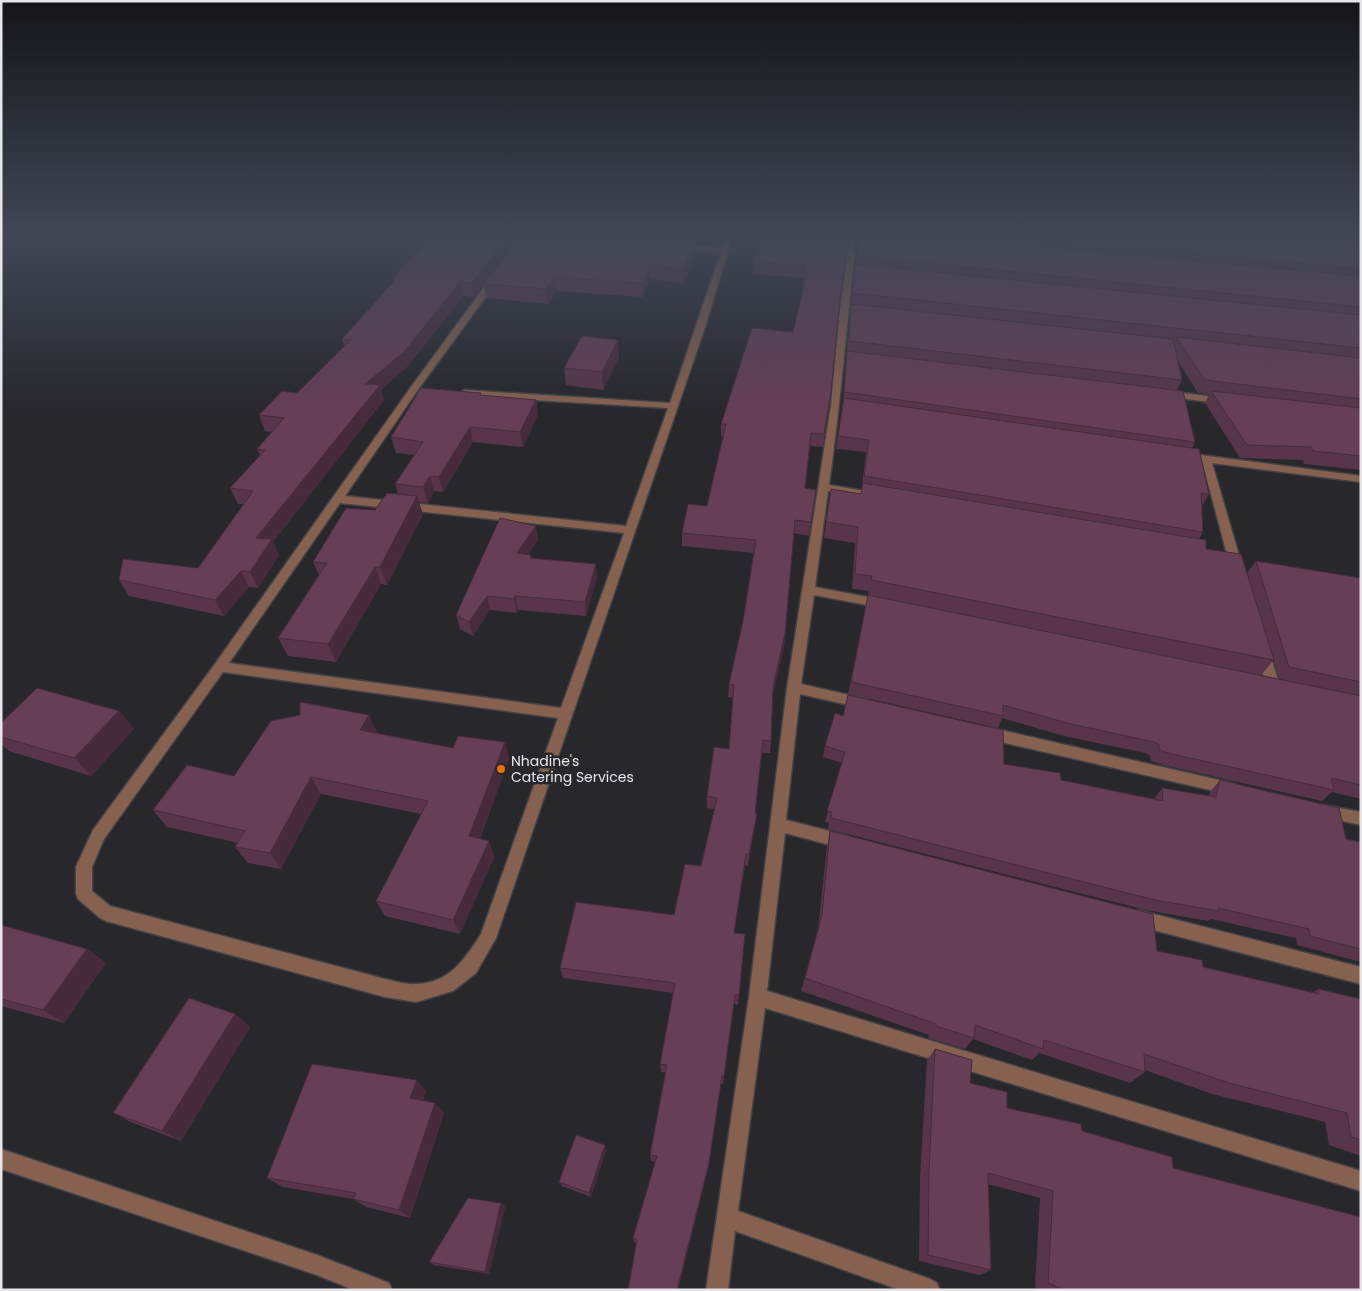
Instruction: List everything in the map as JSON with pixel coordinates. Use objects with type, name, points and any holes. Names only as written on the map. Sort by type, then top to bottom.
[{"type":"street","points":[[485,294],[419,390],[338,499],[220,668],[98,835],[84,867],[84,894],[106,912],[385,988],[416,993],[447,984],[470,966],[488,938],[674,406],[711,294]]},
{"type":"street","points":[[717,1290],[780,825],[794,688],[810,590],[823,487],[841,406],[851,294]]},
{"type":"street","points":[[453,392],[674,406]]},
{"type":"street","points":[[1155,392],[1233,402]]},
{"type":"street","points":[[1177,455],[1361,479]]},
{"type":"street","points":[[1206,459],[1229,556],[1242,584]]},
{"type":"street","points":[[823,487],[892,498]]},
{"type":"street","points":[[338,499],[630,530]]},
{"type":"street","points":[[810,590],[898,607]]},
{"type":"street","points":[[1259,640],[1273,686]]},
{"type":"street","points":[[220,668],[565,714]]},
{"type":"street","points":[[794,688],[871,706]]},
{"type":"street","points":[[977,730],[1246,792]]},
{"type":"street","points":[[1313,808],[1361,819]]},
{"type":"street","points":[[780,825],[856,845]]},
{"type":"street","points":[[1122,914],[1361,976]]},
{"type":"street","points":[[758,997],[1361,1181]]},
{"type":"street","points":[[1,1159],[317,1265],[382,1290]]},
{"type":"street","points":[[728,1218],[930,1290]]},
{"type":"building","points":[[382,294],[450,294],[404,352],[365,384],[380,385],[256,538],[272,539],[250,572],[241,571],[215,600],[119,580],[123,559],[198,568],[253,491],[230,488],[265,450],[257,449],[284,418],[259,415],[282,391],[297,393],[351,340],[342,339]]},
{"type":"building","points":[[802,294],[840,294],[831,392],[824,434],[811,433],[805,488],[816,490],[811,522],[795,520],[785,634],[773,687],[771,741],[763,740],[755,813],[757,814],[749,854],[746,854],[734,933],[745,934],[739,995],[735,995],[724,1076],[722,1076],[709,1163],[677,1290],[628,1290],[637,1240],[633,1238],[657,1156],[650,1155],[667,1065],[660,1064],[675,983],[560,968],[576,902],[674,915],[685,864],[701,866],[717,798],[707,796],[714,747],[729,749],[734,685],[729,684],[743,621],[756,540],[682,533],[688,504],[707,506],[726,424],[721,424],[752,328],[793,332]]},
{"type":"building","points":[[864,294],[1155,294],[1361,315],[1361,348]]},
{"type":"building","points":[[1235,294],[1361,294],[1361,307]]},
{"type":"building","points":[[851,304],[1173,339],[1182,380],[849,341]]},
{"type":"building","points":[[582,336],[618,340],[602,372],[564,368]]},
{"type":"building","points":[[1176,337],[1361,358],[1361,399],[1205,380]]},
{"type":"building","points":[[847,351],[1183,391],[1195,442],[844,392]]},
{"type":"building","points":[[421,388],[536,400],[520,432],[470,427],[439,477],[430,476],[423,487],[395,484],[423,442],[391,437]]},
{"type":"building","points":[[1211,391],[1361,408],[1361,456],[1313,451],[1311,447],[1247,445]]},
{"type":"building","points":[[844,398],[1199,449],[1209,494],[1201,493],[1203,532],[864,476],[869,440],[838,436]]},
{"type":"building","points":[[863,483],[1206,540],[1206,549],[1241,554],[1274,660],[871,580],[872,576],[855,574],[858,527],[826,522],[831,489],[861,494]]},
{"type":"building","points":[[387,493],[417,496],[380,567],[375,567],[328,644],[278,638],[327,563],[313,562],[346,508],[375,510]]},
{"type":"building","points":[[500,518],[536,526],[517,553],[531,555],[530,558],[596,564],[585,602],[515,596],[514,599],[487,596],[469,622],[456,615]]},
{"type":"building","points":[[1256,561],[1361,578],[1361,682],[1289,667]]},
{"type":"building","points":[[868,595],[1361,696],[1361,785],[1331,778],[1334,790],[1172,754],[1159,750],[1159,745],[1154,742],[1071,724],[1003,705],[1003,716],[851,682]]},
{"type":"building","points":[[37,688],[119,711],[74,758],[1,737],[1,723]]},
{"type":"building","points":[[848,695],[1003,730],[1004,764],[1060,773],[1061,780],[1163,801],[1162,788],[1216,797],[1220,780],[1339,808],[1346,839],[1361,842],[1361,949],[1310,936],[1309,929],[1218,908],[1219,911],[1155,900],[831,818],[832,812],[827,811],[845,752],[825,746],[835,713],[843,716]]},
{"type":"building","points":[[300,702],[369,715],[360,730],[453,748],[458,736],[505,742],[469,836],[489,841],[453,920],[376,901],[428,801],[311,777],[270,853],[235,847],[245,831],[153,810],[187,765],[234,776],[271,721],[300,715]]},
{"type":"building","points":[[830,831],[1153,914],[1157,951],[1202,960],[1203,967],[1319,994],[1318,989],[1361,999],[1361,1140],[1351,1137],[1347,1113],[1229,1083],[1144,1054],[1145,1072],[1044,1040],[1043,1049],[975,1025],[974,1038],[805,978],[822,915]]},
{"type":"building","points":[[1,925],[87,949],[43,1010],[1,999]]},
{"type":"building","points":[[189,998],[235,1014],[162,1131],[113,1113]]},
{"type":"building","points":[[935,1049],[972,1060],[970,1083],[1007,1092],[1007,1108],[1081,1124],[1082,1131],[1172,1157],[1173,1168],[1361,1217],[1361,1290],[1065,1290],[1048,1283],[1053,1191],[988,1173],[991,1270],[928,1255],[929,1169]]},
{"type":"building","points":[[312,1064],[417,1080],[410,1098],[435,1103],[399,1210],[353,1199],[356,1193],[267,1178]]},
{"type":"building","points":[[576,1135],[605,1145],[589,1193],[559,1182]]},
{"type":"building","points":[[468,1198],[501,1203],[485,1272],[429,1262]]},
{"type":"place","name":"Nhadine's Catering Services","points":[[501,769]]}]
